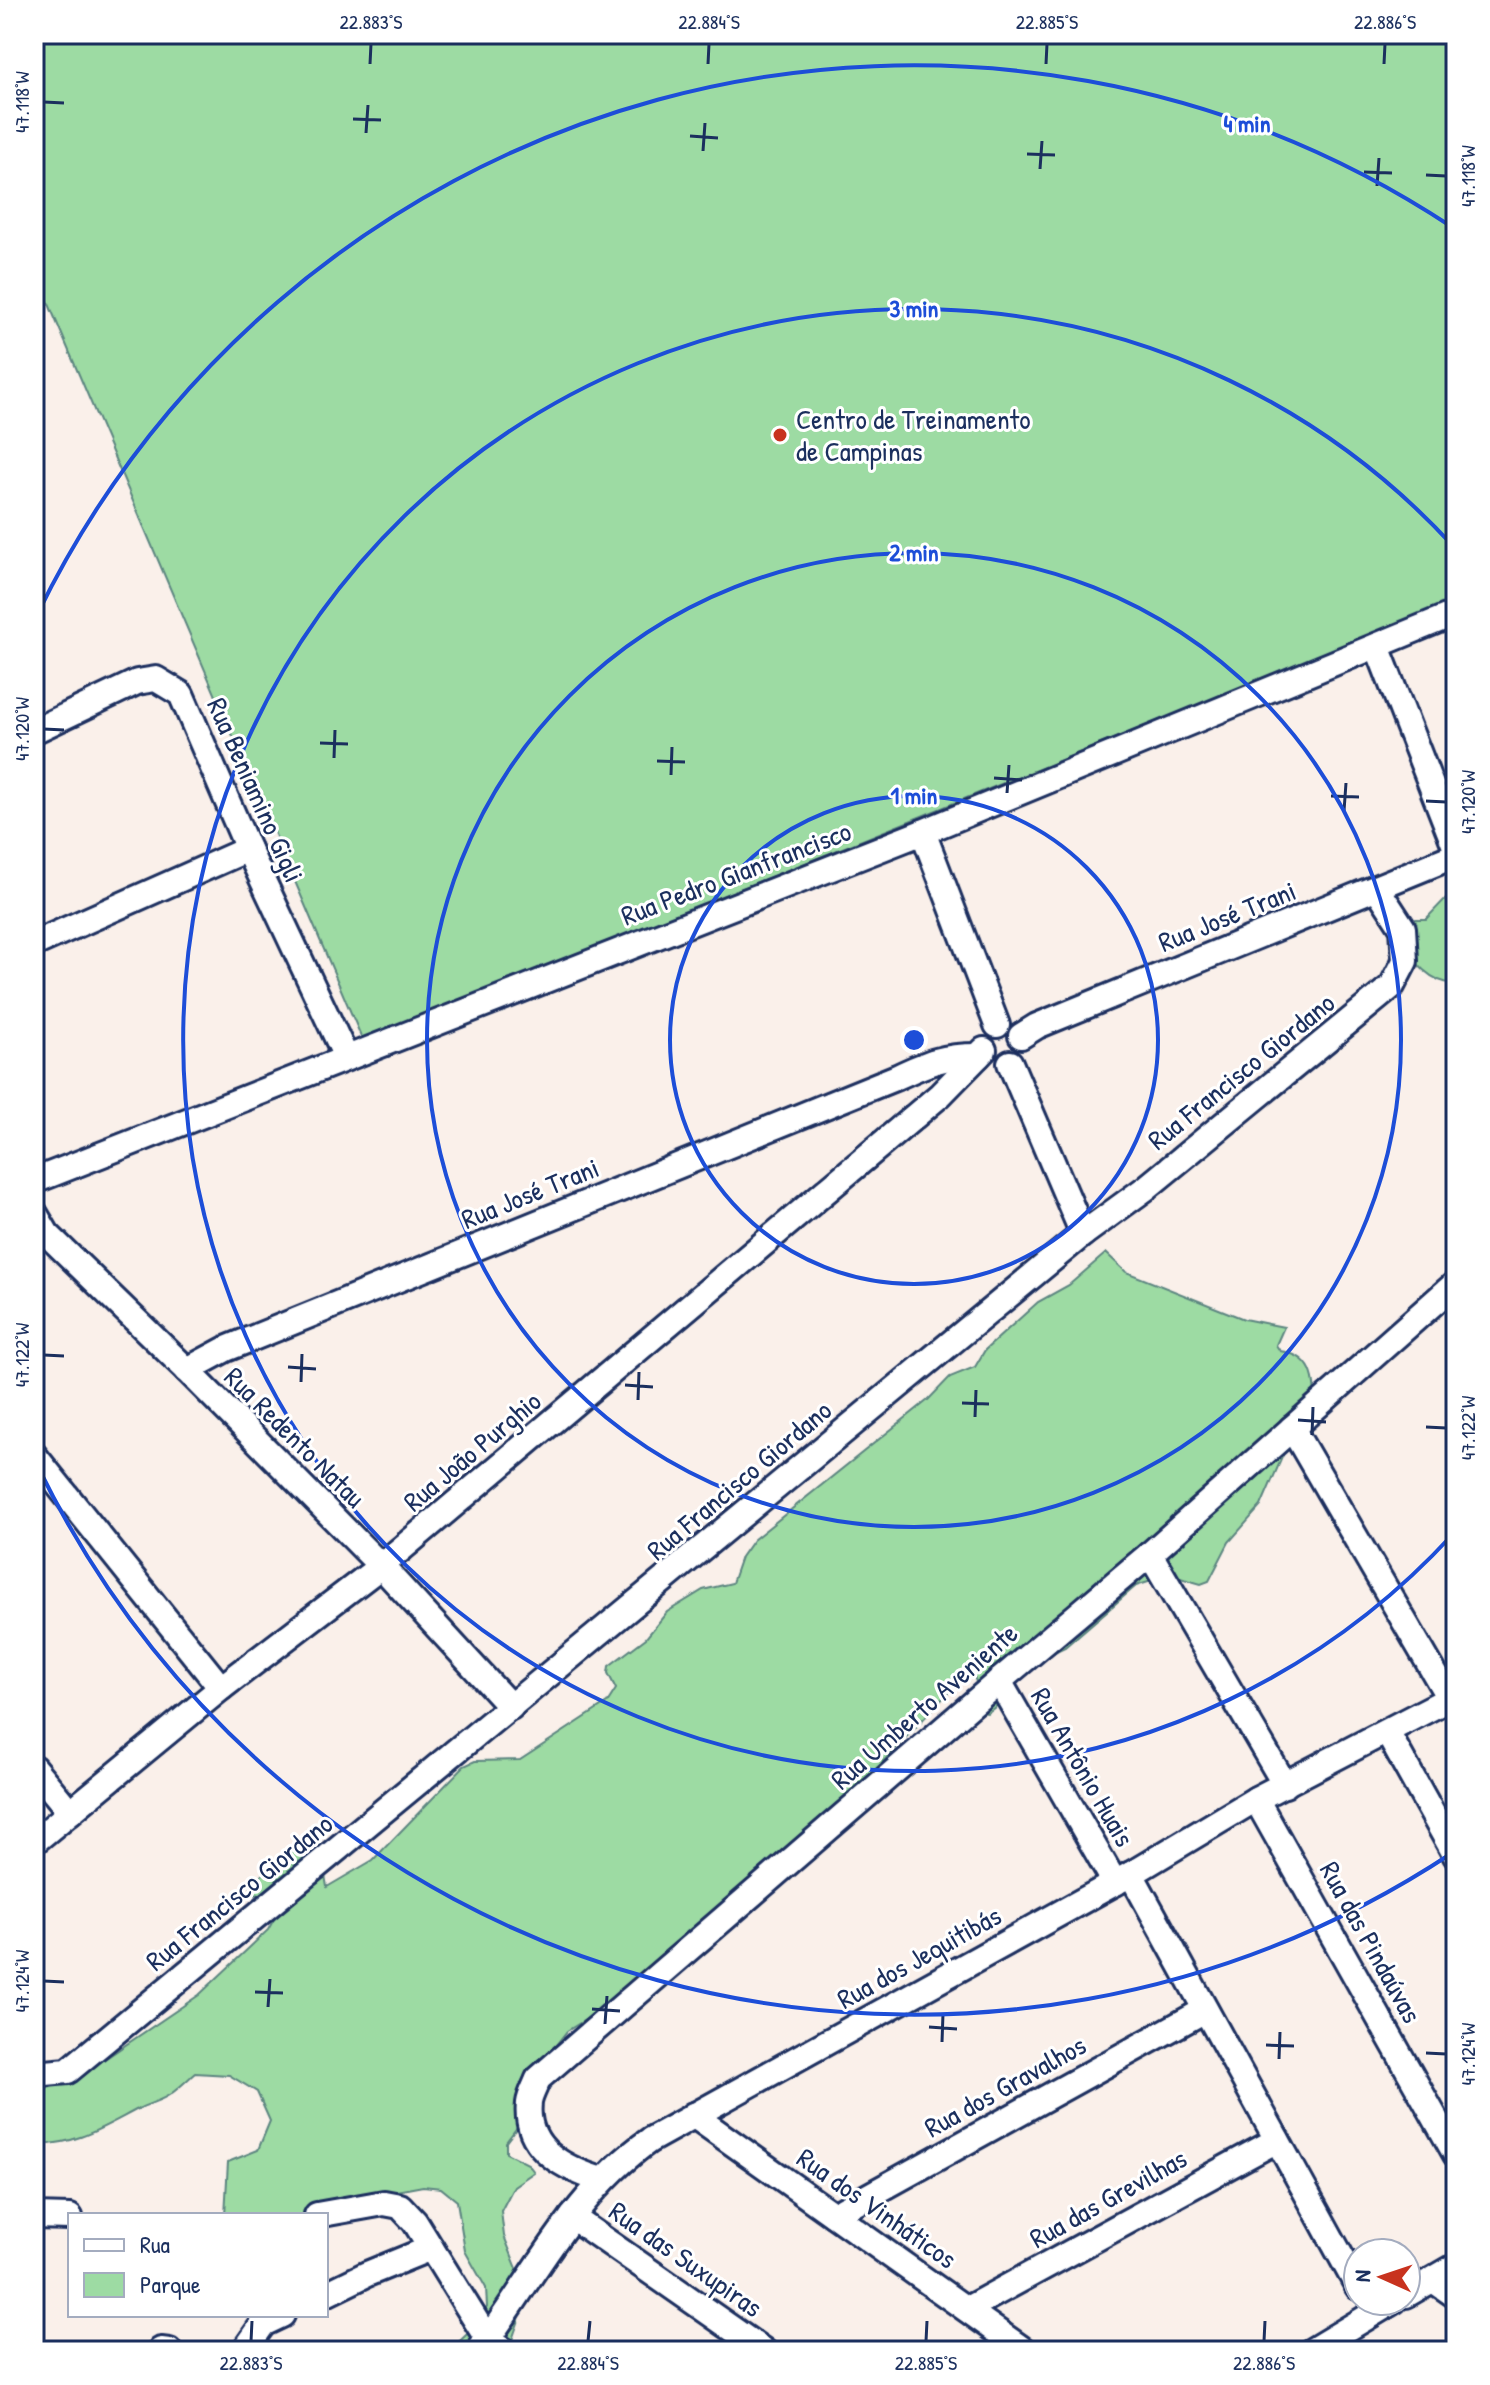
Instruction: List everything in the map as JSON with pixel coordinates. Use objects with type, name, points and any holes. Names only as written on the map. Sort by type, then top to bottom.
[{"type":"street","name":"Rua Pedro Gianfrancisco","points":[[34,1181],[923,832],[1456,613]]},
{"type":"street","points":[[1377,646],[1456,852]]},
{"type":"street","name":"Rua Beniamino Gigli","points":[[34,731],[137,682],[156,679],[181,694],[248,849],[346,1057]]},
{"type":"street","points":[[923,832],[997,1025]]},
{"type":"street","points":[[34,944],[248,849]]},
{"type":"street","name":"Rua José Trani","points":[[1021,1036],[1037,1026],[1377,888],[1456,852]]},
{"type":"street","name":"Rua Francisco Giordano","points":[[34,2074],[68,2071],[1083,1234],[1146,1188],[1392,986],[1405,961],[1403,928],[1377,888]]},
{"type":"street","points":[[992,1058],[1021,1053],[1021,1036],[1013,1027],[997,1025],[987,1033],[983,1044],[1083,1234]]},
{"type":"street","name":"Rua José Trani","points":[[187,1370],[226,1349],[897,1077],[932,1060],[952,1056],[992,1058]]},
{"type":"street","name":"Rua João Purghio","points":[[34,1842],[221,1688],[381,1566],[940,1095],[992,1058]]},
{"type":"street","points":[[897,1077],[925,1086],[940,1095]]},
{"type":"street","name":"Rua Redento Natau","points":[[34,1212],[47,1234],[381,1566],[511,1707]]},
{"type":"street","name":"Rua Umberto Aveniente","points":[[602,2180],[571,2170],[542,2147],[533,2132],[529,2116],[529,2101],[538,2079],[1150,1554],[1455,1287]]},
{"type":"street","points":[[1292,1428],[1453,1696]]},
{"type":"street","points":[[34,1455],[221,1688]]},
{"type":"street","points":[[1150,1554],[1285,1785]]},
{"type":"street","name":"Rua Antônio Huais","points":[[999,1681],[1205,2010],[1342,2258]]},
{"type":"street","name":"Rua dos Jequitibás","points":[[490,2347],[572,2217],[602,2180],[628,2156],[693,2115],[1123,1879],[1256,1799],[1453,1696]]},
{"type":"street","points":[[1387,1732],[1456,1856]]},
{"type":"street","points":[[34,1768],[70,1812]]},
{"type":"street","name":"Rua das Pindaúvas","points":[[1256,1799],[1456,2155]]},
{"type":"street","name":"Rua dos Gravalhos","points":[[834,2215],[1205,2010]]},
{"type":"street","name":"Rua dos Vinháticos","points":[[693,2115],[1025,2351]]},
{"type":"street","name":"Rua das Grevilhas","points":[[967,2309],[1277,2140]]},
{"type":"street","points":[[328,2213],[384,2203],[400,2206],[415,2222],[490,2347]]},
{"type":"street","points":[[34,2216],[68,2217]]},
{"type":"street","name":"Rua das Suxupiras","points":[[572,2217],[764,2351]]},
{"type":"street","points":[[328,2293],[431,2248]]},
{"type":"street","points":[[1422,2286],[1456,2266]]},
{"type":"street","points":[[1433,2280],[1456,2296]]},
{"type":"street","points":[[244,2351],[263,2324],[278,2317]]},
{"type":"street","points":[[1311,2351],[1356,2317]]},
{"type":"street","points":[[161,2350],[169,2351]]},
{"type":"green space","name":"Centro de Treinamento de Campinas","points":[[34,34],[1456,34],[1456,601],[363,1041],[34,269]]},
{"type":"green space","points":[[1456,894],[1456,984],[1430,975],[1400,941],[1416,919],[1426,919],[1446,898]]},
{"type":"green space","points":[[1106,1253],[1126,1272],[1244,1319],[1284,1327],[1276,1345],[1280,1351],[1306,1363],[1313,1378],[1315,1408],[1295,1427],[1261,1506],[1229,1542],[1209,1581],[1201,1584],[1170,1575],[1136,1586],[1065,1647],[1015,1671],[1002,1702],[987,1713],[974,1711],[976,1682],[973,1674],[966,1674],[858,1788],[668,1969],[567,2031],[537,2069],[521,2122],[506,2142],[506,2153],[528,2164],[534,2172],[514,2186],[501,2211],[504,2236],[522,2281],[523,2297],[508,2351],[449,2351],[479,2323],[487,2307],[486,2288],[465,2251],[457,2201],[441,2188],[423,2186],[391,2192],[328,2214],[225,2213],[228,2162],[258,2150],[270,2121],[257,2092],[229,2075],[195,2073],[168,2096],[88,2134],[62,2142],[34,2144],[34,2095],[99,2063],[199,1995],[268,1930],[289,1892],[252,1895],[251,1887],[271,1866],[287,1854],[313,1842],[320,1845],[327,1887],[373,1860],[464,1766],[475,1761],[520,1760],[607,1703],[616,1689],[608,1673],[609,1666],[646,1638],[667,1612],[703,1590],[732,1583],[741,1557],[753,1540],[928,1400],[950,1377],[975,1367],[985,1350],[1038,1302],[1069,1285]]},
{"type":"place","name":"Centro de Treinamento de Campinas","points":[[780,435]]}]
